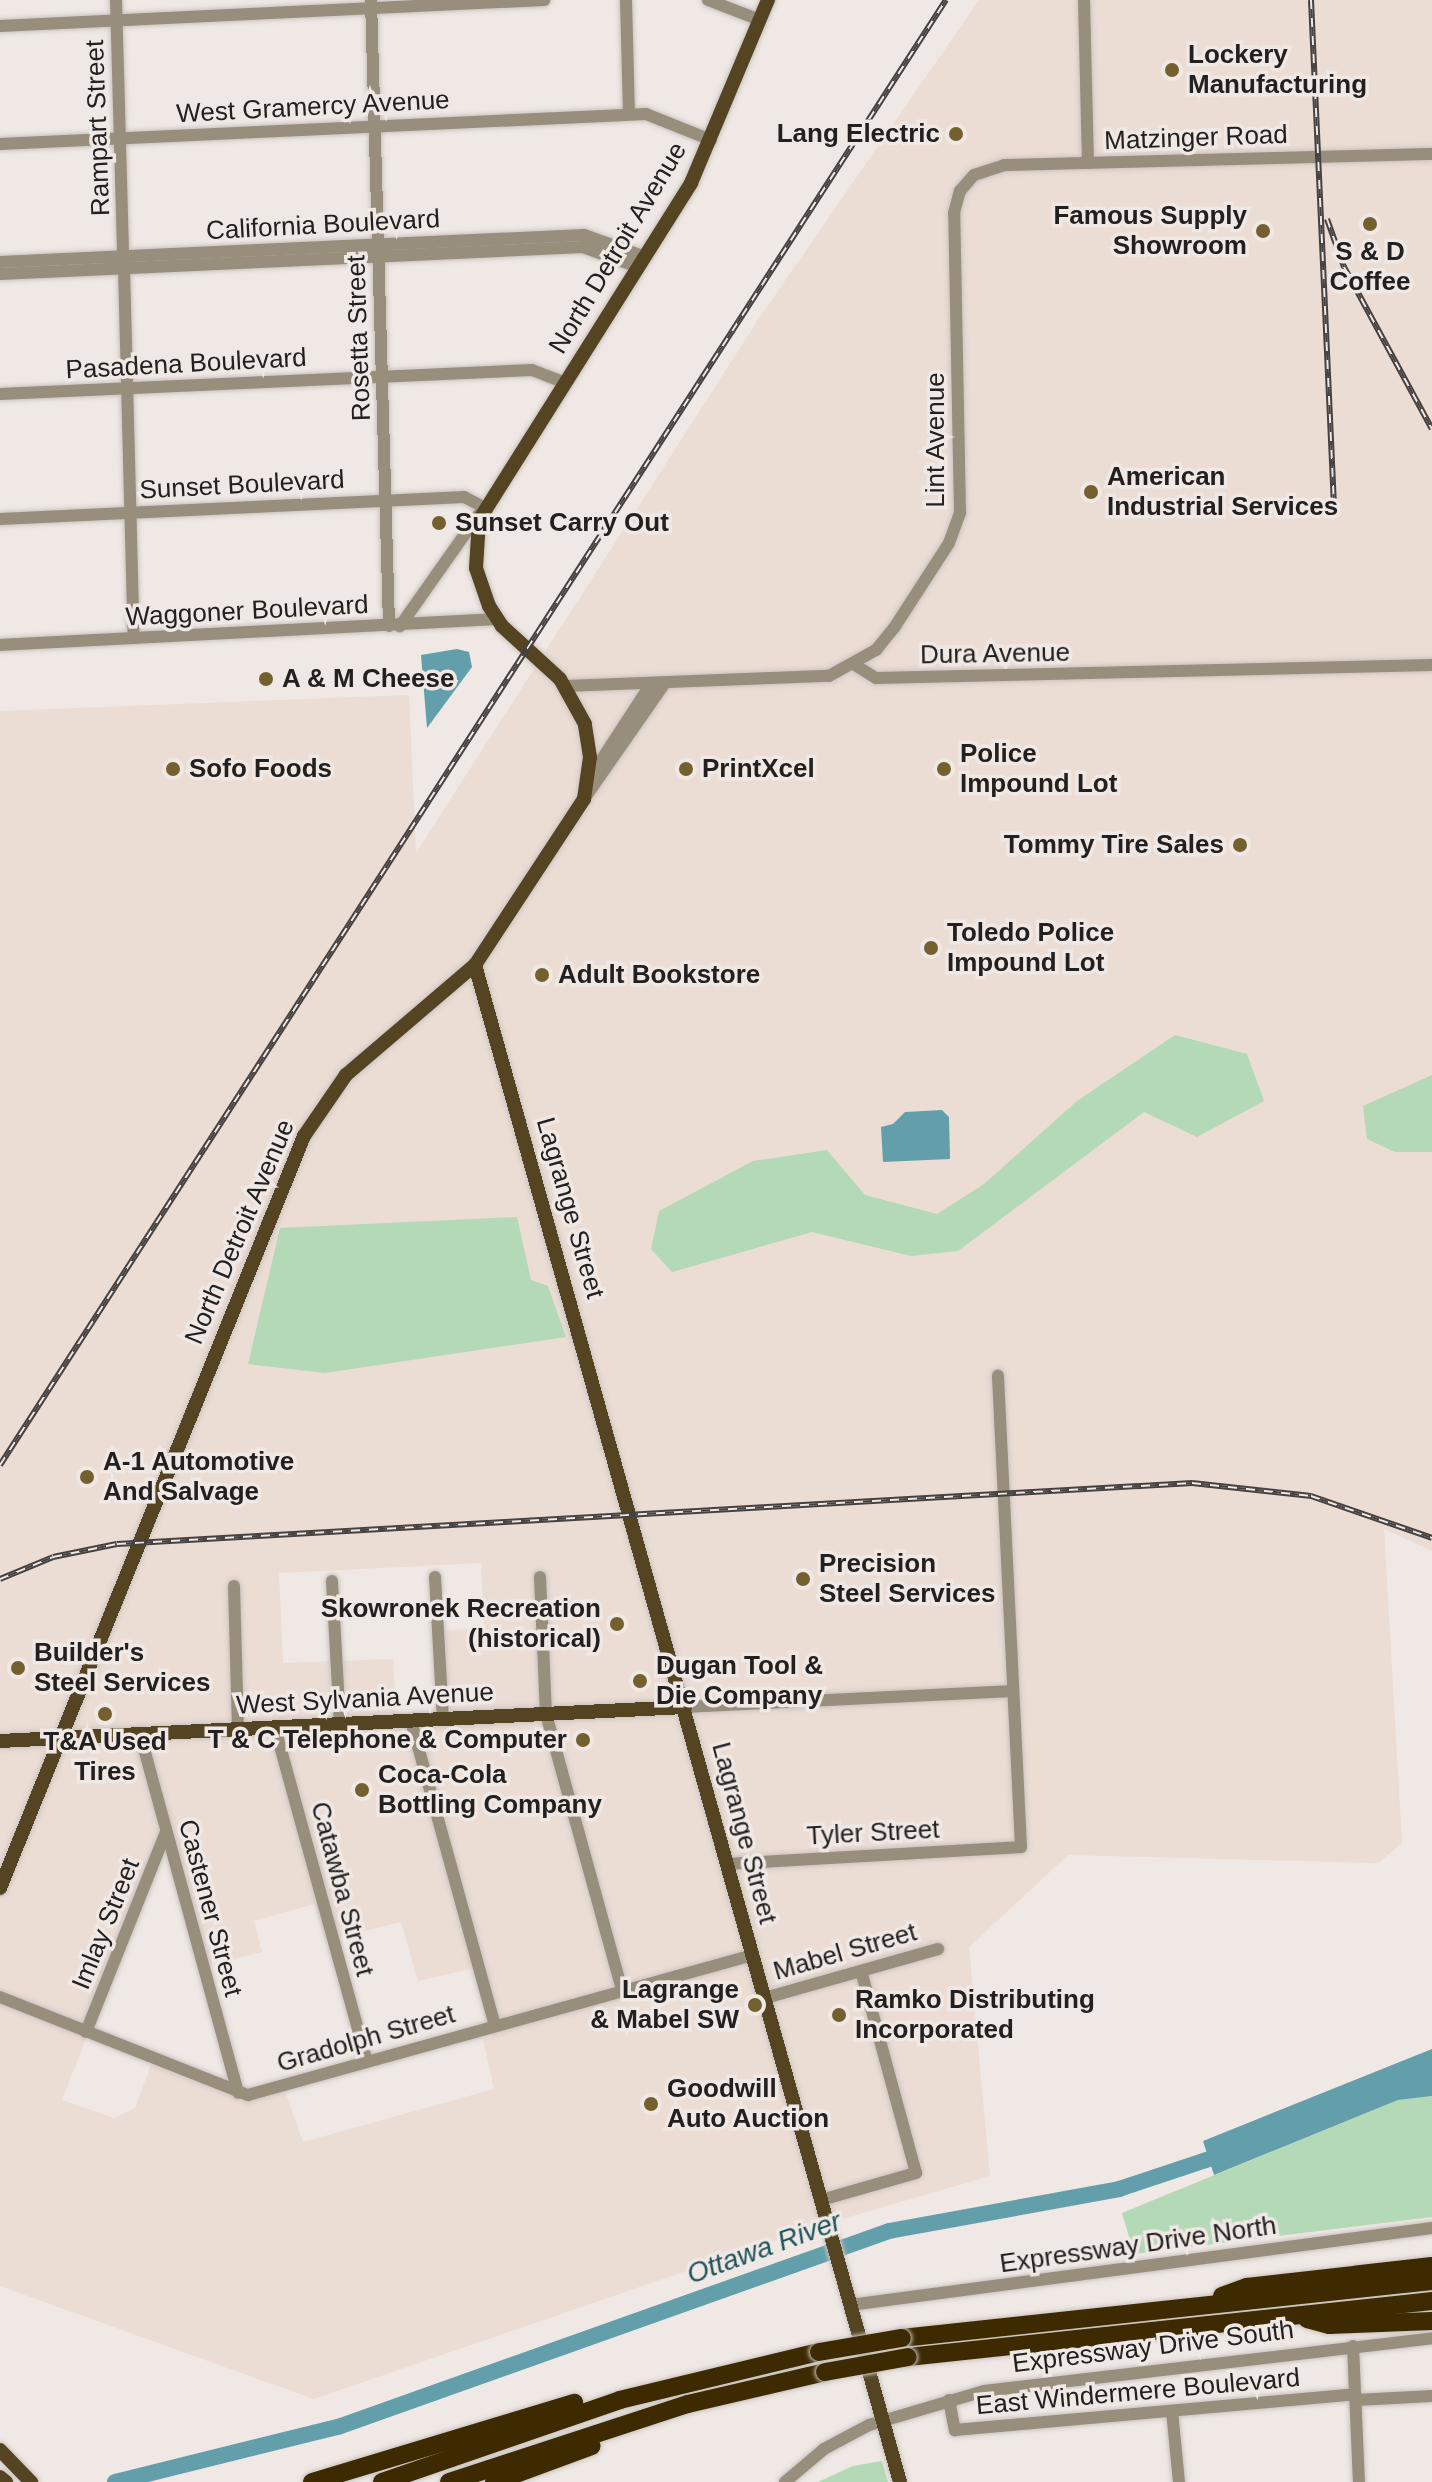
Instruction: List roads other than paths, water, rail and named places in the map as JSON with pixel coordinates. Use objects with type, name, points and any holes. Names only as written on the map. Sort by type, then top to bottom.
[{"type":"highway","points":[[1201,2304],[1247,2287],[1432,2266]]},
{"type":"highway","points":[[382,2482],[620,2400],[819,2352],[902,2338],[1432,2281]]},
{"type":"highway","points":[[449,2482],[688,2404],[825,2372],[908,2357],[1432,2301]]},
{"type":"highway","points":[[1296,2316],[1329,2325],[1432,2321]]},
{"type":"highway","points":[[312,2482],[591,2398],[620,2400]]},
{"type":"highway","points":[[494,2482],[670,2421],[688,2404]]},
{"type":"main road","name":"North Detroit Avenue","points":[[0,1887],[304,1136],[356,1065],[475,965],[584,799],[589,741],[565,686],[496,619],[476,568],[484,507],[682,200],[711,140],[768,0]]},
{"type":"main road","name":"Lagrange Street","points":[[475,965],[900,2482]]},
{"type":"main road","name":"West Sylvania Avenue","points":[[0,1741],[685,1707]]},
{"type":"main road","points":[[0,2450],[26,2477]]},
{"type":"main road","points":[[0,2477],[6,2482]]},
{"type":"street","name":"Rampart Street","points":[[116,0],[134,638]]},
{"type":"street","points":[[0,26],[371,4],[544,0]]},
{"type":"street","points":[[626,0],[629,114]]},
{"type":"street","points":[[708,0],[760,20]]},
{"type":"street","points":[[1084,0],[1088,163]]},
{"type":"street","name":"Rosetta Street","points":[[371,4],[382,377],[395,626]]},
{"type":"street","name":"West Gramercy Avenue","points":[[0,144],[629,114],[646,114],[711,140]]},
{"type":"street","name":"Matzinger Road","points":[[966,182],[993,166],[1432,154]]},
{"type":"street","name":"Lint Avenue","points":[[855,665],[894,628],[949,543],[960,513],[954,225],[956,201],[966,182]]},
{"type":"street","name":"California Boulevard","points":[[0,262],[124,262],[522,244],[593,236],[642,262]]},
{"type":"street","name":"California Boulevard","points":[[0,274],[124,262]]},
{"type":"street","name":"Pasadena Boulevard","points":[[0,394],[532,370],[563,382]]},
{"type":"street","name":"Sunset Boulevard","points":[[0,519],[464,497],[484,507]]},
{"type":"street","name":"North Detroit Avenue","points":[[395,626],[484,507]]},
{"type":"street","name":"Waggoner Boulevard","points":[[0,645],[496,619]]},
{"type":"street","points":[[565,686],[801,680],[855,665]]},
{"type":"street","name":"Dura Avenue","points":[[855,665],[876,678],[1432,665]]},
{"type":"street","points":[[587,782],[658,684]]},
{"type":"street","points":[[584,799],[658,684]]},
{"type":"street","points":[[685,1707],[1013,1691],[998,1376]]},
{"type":"street","points":[[435,1577],[443,1719]]},
{"type":"street","points":[[540,1577],[546,1714],[622,1990]]},
{"type":"street","points":[[332,1581],[340,1724]]},
{"type":"street","points":[[234,1586],[238,1730]]},
{"type":"street","name":"Tyler Street","points":[[727,1864],[1021,1847],[1013,1691]]},
{"type":"street","points":[[411,1721],[495,2026]]},
{"type":"street","name":"Catawba Street","points":[[275,1728],[367,2062]]},
{"type":"street","name":"Castener Street","points":[[140,1734],[238,2093]]},
{"type":"street","name":"Imlay Street","points":[[86,2032],[166,1832]]},
{"type":"street","name":"Mabel Street","points":[[765,1998],[938,1949]]},
{"type":"street","name":"Gradolph Street","points":[[238,2093],[248,2095],[753,1955]]},
{"type":"street","points":[[821,2200],[916,2173],[861,1971]]},
{"type":"street","points":[[0,1997],[238,2093]]},
{"type":"street","name":"Expressway Drive North","points":[[850,2305],[1432,2228]]},
{"type":"street","name":"Expressway Drive South","points":[[785,2482],[824,2449],[882,2419],[1029,2382],[1432,2338]]},
{"type":"street","points":[[1353,2346],[1359,2482]]},
{"type":"street","name":"East Windermere Boulevard","points":[[949,2400],[955,2430],[1355,2397],[1432,2396]]},
{"type":"street","points":[[1172,2411],[1179,2482]]},
{"type":"water","points":[[457,649],[469,652],[472,667],[427,728],[421,655]]},
{"type":"water","points":[[942,1110],[949,1117],[950,1159],[883,1162],[881,1127],[893,1124],[905,1112]]},
{"type":"water","points":[[1432,2049],[1432,2096],[1398,2100],[1214,2175],[1203,2141]]},
{"type":"waterway","name":"Ottawa River","points":[[115,2482],[338,2427],[889,2231],[1119,2189],[1227,2153]]},
{"type":"railway","points":[[0,1465],[946,0]]},
{"type":"railway","points":[[1311,0],[1334,499]]},
{"type":"railway","points":[[1327,219],[1344,267],[1432,429]]},
{"type":"railway","points":[[0,1579],[53,1557],[117,1544],[1192,1483],[1311,1496],[1432,1538]]},
{"type":"place","name":"Lockery Manufacturing","points":[[1172,70]]},
{"type":"place","name":"Lang Electric","points":[[956,134]]},
{"type":"place","name":"S & D Coffee","points":[[1370,224]]},
{"type":"place","name":"Famous Supply Showroom","points":[[1263,231]]},
{"type":"place","name":"American Industrial Services","points":[[1091,492]]},
{"type":"place","name":"Sunset Carry Out","points":[[439,523]]},
{"type":"place","name":"A & M Cheese","points":[[266,679]]},
{"type":"place","name":"Sofo Foods","points":[[173,769]]},
{"type":"place","name":"PrintXcel","points":[[686,769]]},
{"type":"place","name":"Police Impound Lot","points":[[944,769]]},
{"type":"place","name":"Tommy Tire Sales","points":[[1240,845]]},
{"type":"place","name":"Toledo Police Impound Lot","points":[[931,948]]},
{"type":"place","name":"Adult Bookstore","points":[[542,975]]},
{"type":"place","name":"A-1 Automotive And Salvage","points":[[87,1477]]},
{"type":"place","name":"Precision Steel Services","points":[[803,1579]]},
{"type":"place","name":"Skowronek Recreation (historical)","points":[[617,1624]]},
{"type":"place","name":"Builder's Steel Services","points":[[18,1668]]},
{"type":"place","name":"Dugan Tool & Die Company","points":[[640,1681]]},
{"type":"place","name":"T&A Used Tires","points":[[105,1714]]},
{"type":"place","name":"T & C Telephone & Computer","points":[[583,1740]]},
{"type":"place","name":"Coca-Cola Bottling Company","points":[[362,1790]]},
{"type":"place","name":"Lagrange & Mabel SW","points":[[755,2005]]},
{"type":"place","name":"Ramko Distributing Incorporated","points":[[839,2015]]},
{"type":"place","name":"Goodwill Auto Auction","points":[[651,2104]]}]
